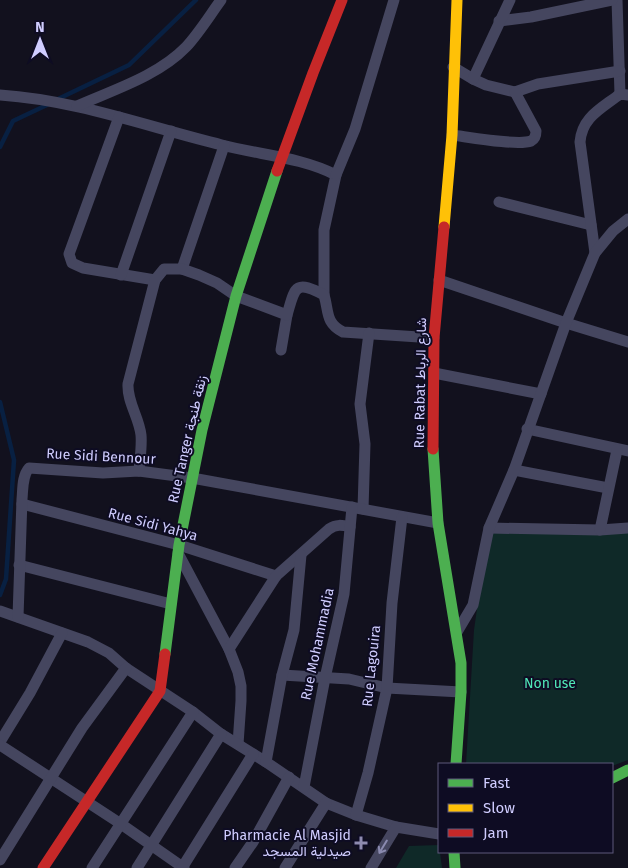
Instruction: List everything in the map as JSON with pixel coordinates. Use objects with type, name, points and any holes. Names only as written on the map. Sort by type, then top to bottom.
[{"type":"street","points":[[73,105],[146,75],[168,62],[186,47],[221,0]]},
{"type":"street","name":"Rue Tanger زنقة طنجة","points":[[43,868],[160,691],[178,549],[202,430],[236,296],[282,157],[342,0]]},
{"type":"street","points":[[394,0],[355,129],[336,175],[324,230],[324,295],[332,324],[343,332],[434,338]]},
{"type":"street","name":"Rue Rabat شارع الرباط","points":[[456,763],[461,692],[460,663],[457,632],[446,580],[438,523],[432,437],[434,338],[452,135],[457,0]]},
{"type":"street","points":[[472,79],[510,0]]},
{"type":"street","points":[[499,21],[531,18],[612,0]]},
{"type":"street","points":[[595,253],[580,142],[581,133],[587,120],[624,95],[620,71],[617,0]]},
{"type":"street","points":[[454,67],[472,79],[486,85],[515,92],[538,84],[620,71]]},
{"type":"street","points":[[452,135],[519,142],[533,140],[536,132],[515,92]]},
{"type":"street","points":[[0,95],[27,97],[73,105],[224,146],[282,157],[323,169],[336,175]]},
{"type":"street","points":[[119,117],[69,254],[72,262],[83,268],[155,280]]},
{"type":"street","points":[[121,274],[171,132]]},
{"type":"street","points":[[182,269],[224,146]]},
{"type":"street","points":[[499,202],[591,225]]},
{"type":"street","points":[[457,632],[473,605],[490,528],[514,470],[566,323],[595,253],[613,231],[628,220]]},
{"type":"street","points":[[139,471],[141,435],[128,394],[128,384],[155,280],[159,273],[164,269],[182,269],[217,283],[236,296],[287,316]]},
{"type":"street","points":[[438,280],[628,342]]},
{"type":"street","points":[[281,350],[294,291],[302,286],[324,295]]},
{"type":"street","name":"Rue Mohammadia","points":[[304,787],[325,678],[344,594],[350,526],[358,508],[365,444],[360,404],[369,333]]},
{"type":"street","points":[[434,373],[541,394]]},
{"type":"street","points":[[527,429],[623,450],[608,488],[600,530]]},
{"type":"street","name":"Rue Sidi Bennour","points":[[9,614],[19,565],[24,480],[29,468],[103,473],[139,471],[192,478],[438,523]]},
{"type":"street","points":[[514,470],[608,488]]},
{"type":"street","name":"Rue Sidi Yahya","points":[[22,504],[276,576]]},
{"type":"street","name":"Rue Lagouira","points":[[356,815],[368,773],[387,688],[392,603],[402,517]]},
{"type":"street","points":[[229,649],[276,576],[333,526],[350,526]]},
{"type":"street","points":[[490,528],[600,530],[628,528]]},
{"type":"street","points":[[178,549],[229,649],[238,672],[241,686],[238,744]]},
{"type":"street","points":[[266,762],[282,675],[294,630],[301,555]]},
{"type":"street","points":[[19,565],[171,604]]},
{"type":"street","points":[[9,614],[88,642],[109,653],[126,668],[193,712],[221,734],[326,803],[356,815],[396,827],[438,834]]},
{"type":"street","points":[[62,633],[0,744],[121,824],[183,868],[253,754]]},
{"type":"street","points":[[0,860],[82,728],[126,668]]},
{"type":"street","points":[[282,675],[349,679],[387,688],[461,692]]},
{"type":"street","points":[[92,868],[193,712]]},
{"type":"street","points":[[137,868],[221,734]]},
{"type":"street","points":[[613,778],[628,770]]},
{"type":"street","points":[[235,868],[253,842],[289,777]]},
{"type":"street","points":[[285,868],[326,803]]},
{"type":"street","points":[[371,868],[396,827]]},
{"type":"street","points":[[454,853],[455,868]]},
{"type":"green space","name":"Non use","points":[[628,527],[628,760],[613,766],[613,763],[466,763],[474,630],[488,531]]},
{"type":"green space","points":[[438,845],[442,868],[396,868],[409,846]]},
{"type":"waterway","points":[[58,99],[129,65],[196,0]]},
{"type":"waterway","points":[[0,147],[13,121],[49,104]]},
{"type":"waterway","points":[[0,402],[14,460],[6,579],[0,595]]},
{"type":"traffic: fast","points":[[165,654],[179,545],[202,430],[236,296],[277,171]]},
{"type":"traffic: fast","points":[[433,449],[438,523],[461,663],[456,763]]},
{"type":"traffic: fast","points":[[613,778],[628,770]]},
{"type":"traffic: fast","points":[[454,853],[455,868]]},
{"type":"traffic: slow","points":[[444,227],[452,135],[457,0]]},
{"type":"traffic: jam","points":[[277,171],[342,0]]},
{"type":"traffic: jam","points":[[433,449],[434,338],[444,227]]},
{"type":"traffic: jam","points":[[43,868],[160,691],[165,654]]},
{"type":"place","name":"Pharmacie Al Masjid صيدلية المسجد","points":[[361,843]]}]
